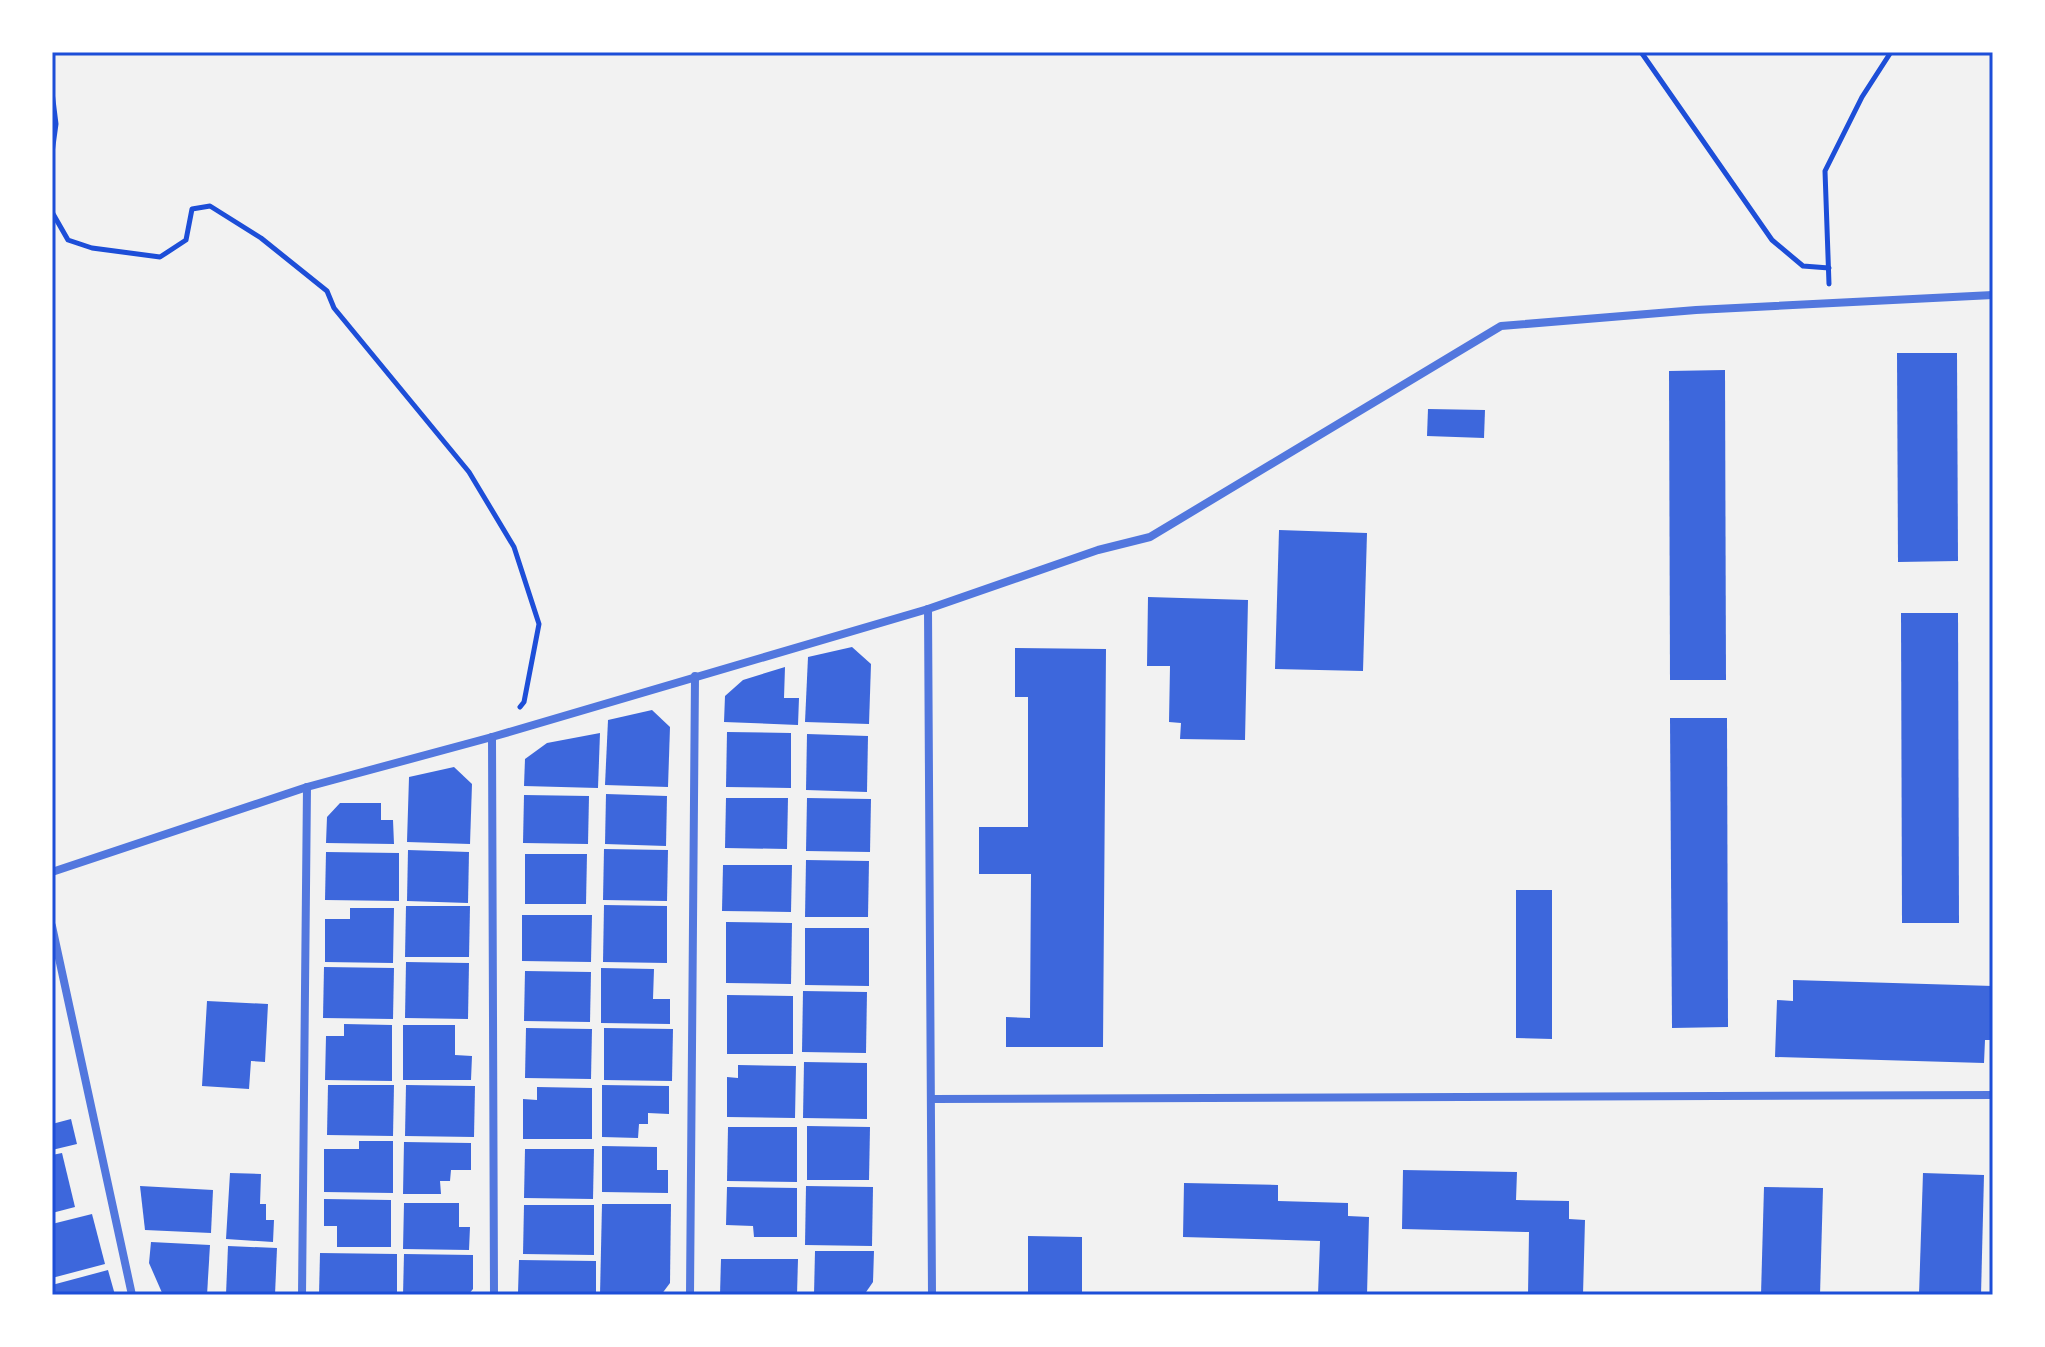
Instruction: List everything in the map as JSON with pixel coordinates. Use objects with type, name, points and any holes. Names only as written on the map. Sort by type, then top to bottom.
[{"type":"street","points":[[52,872],[307,787],[492,737],[928,609],[1098,550],[1150,537],[1501,326],[1696,310],[1993,295]]},
{"type":"street","points":[[928,609],[932,1295]]},
{"type":"street","points":[[690,1295],[695,676]]},
{"type":"street","points":[[492,737],[494,1295]]},
{"type":"street","points":[[302,1295],[307,787]]},
{"type":"street","points":[[52,926],[132,1295]]},
{"type":"street","points":[[933,1099],[1993,1095]]},
{"type":"path","points":[[1641,52],[1670,89],[1704,146],[1772,240],[1803,266],[1829,268],[1825,171],[1862,97],[1891,52]]},
{"type":"path","points":[[52,92],[56,124],[52,153]]},
{"type":"path","points":[[52,212],[68,240],[92,248],[160,257],[186,240],[192,209],[210,206],[261,238],[327,291],[334,308],[469,472],[514,547],[539,624],[524,702],[492,737]]},
{"type":"building","points":[[1897,353],[1957,353],[1958,561],[1898,562]]},
{"type":"building","points":[[1725,370],[1726,680],[1670,680],[1669,371]]},
{"type":"building","points":[[1428,409],[1485,410],[1484,438],[1427,436]]},
{"type":"building","points":[[1279,530],[1367,533],[1363,671],[1275,669]]},
{"type":"building","points":[[1148,597],[1248,600],[1245,740],[1180,739],[1181,723],[1169,722],[1170,666],[1147,666]]},
{"type":"building","points":[[1901,613],[1958,613],[1959,923],[1902,923]]},
{"type":"building","points":[[852,647],[871,664],[869,724],[805,722],[808,657]]},
{"type":"building","points":[[1015,648],[1106,649],[1103,1047],[1006,1047],[1006,1017],[1030,1018],[1031,874],[979,874],[979,827],[1028,827],[1028,697],[1015,697]]},
{"type":"building","points":[[785,667],[784,698],[799,698],[798,725],[724,722],[725,696],[743,680]]},
{"type":"building","points":[[652,710],[670,727],[668,787],[605,785],[608,720]]},
{"type":"building","points":[[1670,718],[1727,718],[1728,1027],[1672,1028]]},
{"type":"building","points":[[727,732],[791,733],[791,788],[726,787]]},
{"type":"building","points":[[600,733],[598,788],[524,786],[525,759],[547,743]]},
{"type":"building","points":[[807,734],[868,736],[867,792],[806,790]]},
{"type":"building","points":[[454,767],[472,784],[470,844],[407,842],[409,777]]},
{"type":"building","points":[[606,794],[667,796],[666,846],[605,844]]},
{"type":"building","points":[[524,795],[589,796],[588,844],[523,843]]},
{"type":"building","points":[[726,798],[788,798],[787,849],[725,848]]},
{"type":"building","points":[[807,798],[871,799],[870,852],[806,851]]},
{"type":"building","points":[[340,803],[381,803],[381,820],[393,820],[394,844],[326,843],[327,817]]},
{"type":"building","points":[[604,849],[668,850],[667,901],[603,900]]},
{"type":"building","points":[[408,850],[469,852],[468,903],[407,901]]},
{"type":"building","points":[[326,852],[399,853],[399,901],[325,900]]},
{"type":"building","points":[[525,854],[587,854],[586,904],[525,904]]},
{"type":"building","points":[[806,860],[869,861],[868,917],[805,917]]},
{"type":"building","points":[[723,865],[792,865],[791,912],[722,911]]},
{"type":"building","points":[[1516,890],[1552,890],[1552,1039],[1516,1038]]},
{"type":"building","points":[[604,905],[667,906],[667,963],[603,962]]},
{"type":"building","points":[[406,906],[470,906],[469,957],[405,957]]},
{"type":"building","points":[[350,908],[394,908],[393,963],[325,962],[325,919],[350,919]]},
{"type":"building","points":[[522,915],[592,915],[591,962],[522,961]]},
{"type":"building","points":[[726,922],[792,923],[791,984],[726,983]]},
{"type":"building","points":[[805,928],[869,928],[869,986],[805,985]]},
{"type":"building","points":[[406,962],[469,963],[468,1019],[405,1018]]},
{"type":"building","points":[[324,967],[394,968],[393,1019],[323,1018]]},
{"type":"building","points":[[601,968],[654,969],[653,999],[670,999],[670,1024],[601,1023]]},
{"type":"building","points":[[525,971],[591,972],[590,1022],[524,1021]]},
{"type":"building","points":[[1793,980],[1993,986],[1993,1040],[1985,1040],[1984,1063],[1775,1057],[1777,1000],[1793,1001]]},
{"type":"building","points":[[803,991],[867,992],[866,1053],[802,1052]]},
{"type":"building","points":[[727,995],[793,996],[793,1054],[727,1054]]},
{"type":"building","points":[[207,1001],[268,1004],[265,1062],[251,1061],[249,1089],[202,1086]]},
{"type":"building","points":[[344,1024],[392,1025],[392,1081],[325,1080],[326,1036],[344,1036]]},
{"type":"building","points":[[403,1025],[455,1025],[455,1055],[472,1056],[471,1080],[403,1080]]},
{"type":"building","points":[[526,1028],[592,1029],[591,1079],[525,1078]]},
{"type":"building","points":[[604,1028],[673,1029],[672,1081],[604,1080]]},
{"type":"building","points":[[804,1062],[867,1063],[867,1119],[803,1118]]},
{"type":"building","points":[[738,1065],[796,1066],[795,1118],[727,1117],[727,1077],[738,1078]]},
{"type":"building","points":[[328,1085],[394,1085],[393,1136],[327,1135]]},
{"type":"building","points":[[406,1085],[475,1086],[474,1137],[405,1136]]},
{"type":"building","points":[[602,1085],[669,1086],[669,1114],[648,1113],[648,1124],[639,1124],[638,1138],[602,1137]]},
{"type":"building","points":[[537,1087],[592,1088],[592,1139],[523,1139],[523,1099],[537,1100]]},
{"type":"building","points":[[71,1119],[77,1144],[52,1150],[52,1124]]},
{"type":"building","points":[[807,1126],[870,1127],[869,1180],[807,1180]]},
{"type":"building","points":[[728,1127],[797,1127],[797,1182],[727,1181]]},
{"type":"building","points":[[359,1141],[393,1141],[393,1193],[324,1192],[324,1149],[359,1149]]},
{"type":"building","points":[[404,1142],[471,1143],[471,1170],[451,1170],[450,1181],[440,1181],[441,1194],[403,1194]]},
{"type":"building","points":[[602,1146],[657,1147],[657,1170],[668,1170],[668,1193],[602,1192]]},
{"type":"building","points":[[525,1149],[594,1149],[593,1199],[524,1198]]},
{"type":"building","points":[[62,1153],[75,1207],[52,1213],[52,1155]]},
{"type":"building","points":[[1403,1170],[1517,1172],[1516,1200],[1569,1201],[1569,1219],[1585,1220],[1583,1295],[1528,1295],[1529,1232],[1402,1229]]},
{"type":"building","points":[[230,1173],[261,1174],[260,1204],[266,1204],[266,1220],[274,1220],[273,1242],[226,1239]]},
{"type":"building","points":[[1923,1173],[1984,1175],[1981,1295],[1919,1295]]},
{"type":"building","points":[[1184,1183],[1278,1185],[1278,1201],[1348,1203],[1348,1216],[1369,1217],[1367,1295],[1318,1295],[1320,1241],[1183,1237]]},
{"type":"building","points":[[140,1186],[213,1190],[211,1233],[145,1230]]},
{"type":"building","points":[[806,1186],[873,1187],[872,1246],[805,1245]]},
{"type":"building","points":[[727,1187],[797,1188],[797,1237],[754,1237],[753,1226],[726,1225]]},
{"type":"building","points":[[1764,1187],[1823,1188],[1820,1295],[1761,1295]]},
{"type":"building","points":[[324,1199],[391,1200],[391,1247],[337,1247],[337,1226],[324,1226]]},
{"type":"building","points":[[404,1203],[459,1203],[459,1227],[470,1227],[469,1250],[403,1249]]},
{"type":"building","points":[[602,1204],[671,1204],[670,1283],[661,1295],[600,1295]]},
{"type":"building","points":[[524,1205],[594,1205],[594,1255],[523,1254]]},
{"type":"building","points":[[92,1214],[105,1264],[52,1278],[52,1224]]},
{"type":"building","points":[[1028,1236],[1082,1237],[1082,1295],[1028,1295]]},
{"type":"building","points":[[151,1242],[210,1245],[207,1295],[163,1295],[149,1263]]},
{"type":"building","points":[[228,1246],[277,1248],[275,1295],[226,1295]]},
{"type":"building","points":[[815,1251],[874,1251],[873,1282],[864,1295],[814,1295]]},
{"type":"building","points":[[320,1253],[397,1254],[397,1295],[319,1295]]},
{"type":"building","points":[[404,1254],[473,1255],[473,1289],[468,1295],[403,1295]]},
{"type":"building","points":[[721,1259],[798,1259],[797,1295],[720,1295]]},
{"type":"building","points":[[519,1260],[596,1261],[596,1295],[522,1295],[518,1292]]},
{"type":"building","points":[[108,1270],[115,1295],[52,1295],[52,1285]]}]
